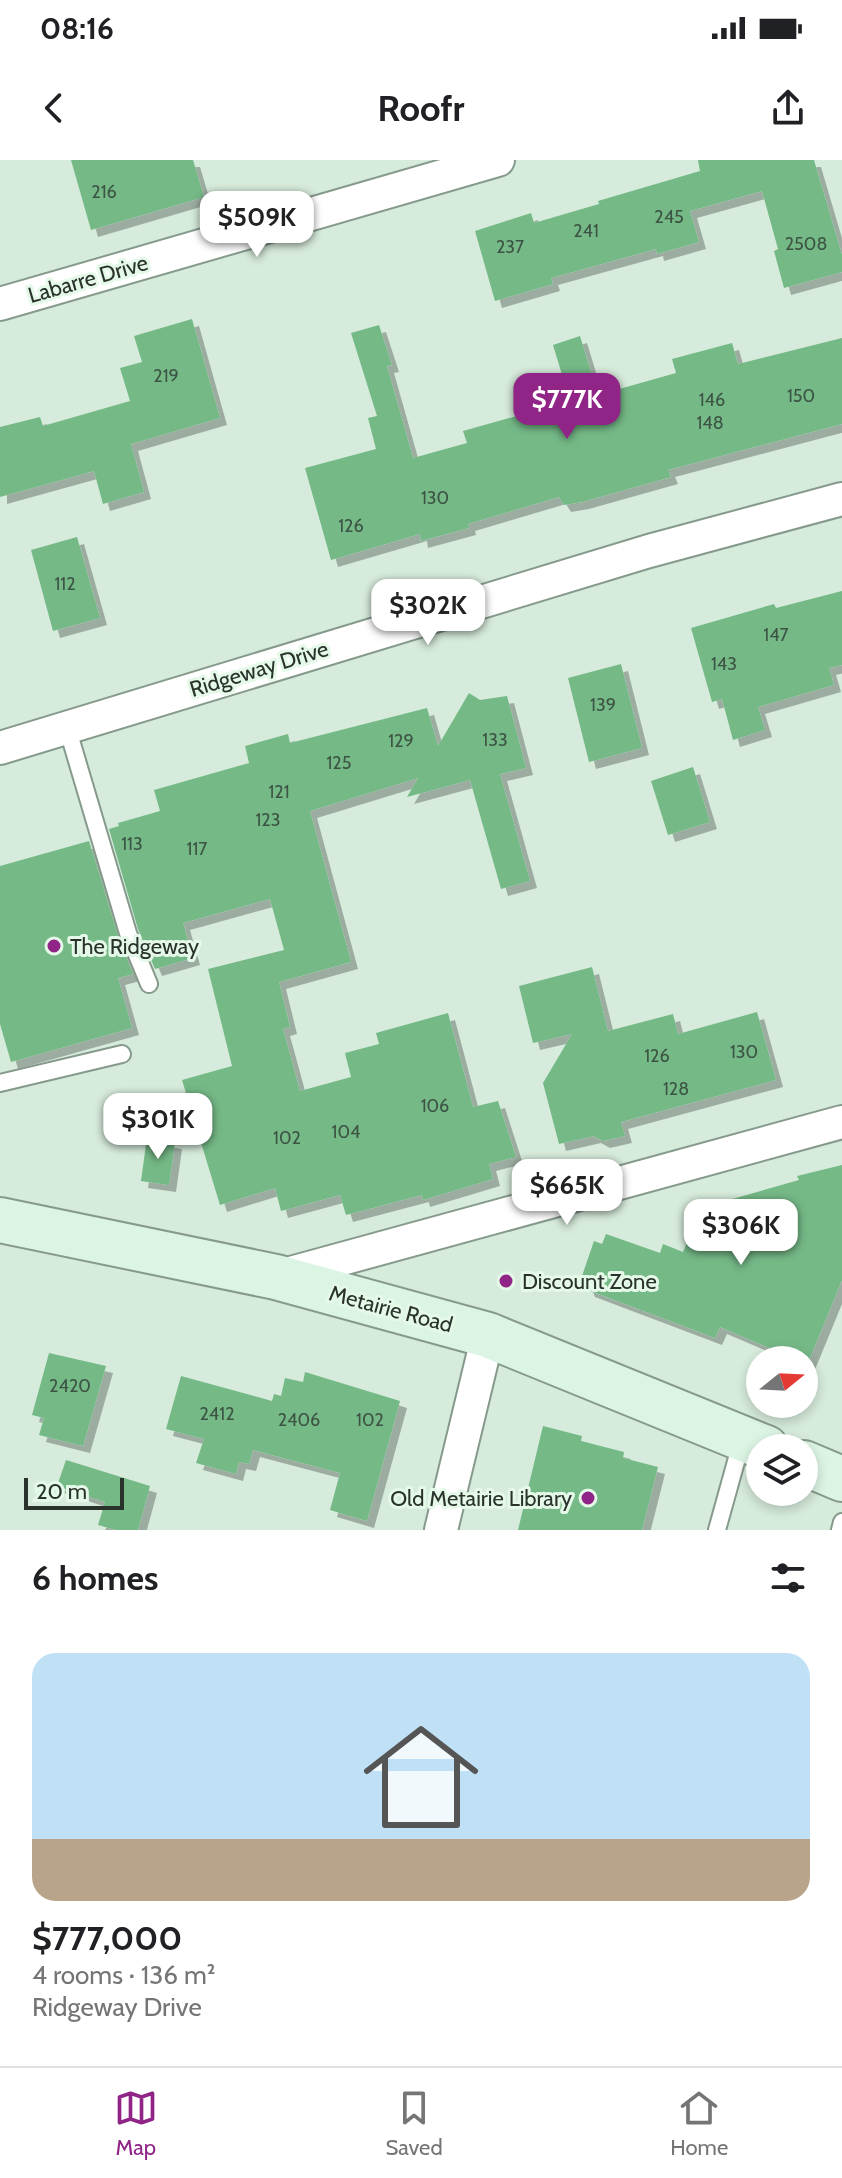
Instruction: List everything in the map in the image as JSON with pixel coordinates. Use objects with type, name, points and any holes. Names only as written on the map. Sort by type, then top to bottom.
[{"type":"main road","name":"Metairie Road","points":[[0,1220],[276,1277],[488,1335],[746,1440]]},
{"type":"main road","points":[[818,1469],[842,1479]]},
{"type":"street","name":"Labarre Drive","points":[[0,304],[498,160]]},
{"type":"street","name":"Ridgeway Drive","points":[[0,748],[634,555],[842,499]]},
{"type":"street","points":[[276,1277],[842,1122]]},
{"type":"street","points":[[441,1530],[488,1335]]},
{"type":"lane","points":[[67,727],[128,933],[149,984]]},
{"type":"lane","points":[[0,1083],[122,1054]]},
{"type":"lane","points":[[717,1530],[746,1462]]},
{"type":"lane","points":[[840,1530],[842,1522]]},
{"type":"building","points":[[71,160],[193,160],[204,197],[91,230]]},
{"type":"building","points":[[698,160],[814,160],[842,255],[842,272],[784,288],[774,251],[778,249],[762,191],[690,211],[699,242],[657,254],[656,249],[551,278],[553,284],[495,301],[475,231],[531,213],[534,223],[599,204],[598,201],[700,171]]},
{"type":"building","points":[[192,319],[220,418],[131,444],[144,492],[103,504],[94,471],[0,497],[0,427],[40,417],[43,426],[130,401],[120,368],[142,362],[134,336]]},
{"type":"building","points":[[379,325],[392,365],[387,366],[413,458],[467,443],[463,431],[570,401],[553,345],[580,336],[598,395],[676,373],[672,359],[732,343],[738,364],[842,338],[842,424],[668,470],[671,477],[582,502],[564,505],[559,497],[468,524],[469,528],[421,541],[420,534],[331,560],[305,468],[376,449],[368,418],[377,416],[351,333]]},
{"type":"building","points":[[77,537],[100,618],[53,631],[31,550]]},
{"type":"building","points":[[842,591],[842,665],[829,668],[834,685],[758,707],[765,730],[733,740],[722,699],[712,702],[691,628],[774,604],[776,608]]},
{"type":"building","points":[[621,664],[642,748],[589,762],[568,678]]},
{"type":"building","points":[[469,693],[480,700],[507,696],[526,768],[500,774],[530,881],[501,889],[470,780],[407,797],[418,778],[310,811],[351,962],[279,982],[290,1027],[283,1029],[300,1091],[351,1077],[345,1053],[379,1044],[376,1033],[448,1013],[473,1107],[498,1101],[516,1157],[489,1164],[493,1179],[423,1200],[422,1195],[346,1215],[340,1195],[281,1211],[275,1188],[220,1205],[182,1080],[232,1066],[208,969],[284,950],[270,899],[183,923],[193,958],[155,969],[138,929],[109,829],[119,826],[118,823],[160,811],[154,790],[249,763],[245,746],[288,734],[290,743],[427,708],[438,746]]},
{"type":"building","points":[[693,767],[710,822],[668,835],[651,781]]},
{"type":"building","name":"The Ridgeway","points":[[89,841],[133,974],[118,978],[132,1028],[11,1062],[0,1024],[0,866]]},
{"type":"building","points":[[592,967],[608,1031],[673,1014],[678,1034],[757,1012],[776,1080],[621,1122],[625,1136],[603,1141],[594,1136],[559,1144],[543,1083],[572,1034],[533,1043],[519,986]]},
{"type":"building","points":[[147,1137],[175,1142],[169,1185],[141,1181]]},
{"type":"building","points":[[842,1165],[842,1280],[815,1346],[764,1346],[720,1327],[715,1338],[588,1290],[582,1276],[594,1241],[602,1244],[606,1234],[660,1253],[663,1244],[683,1252],[701,1208],[799,1180],[797,1176]]},
{"type":"building","points":[[49,1353],[106,1366],[83,1446],[39,1435],[44,1418],[32,1415]]},
{"type":"building","points":[[305,1372],[400,1401],[367,1521],[330,1510],[340,1473],[253,1450],[249,1464],[239,1462],[236,1474],[196,1463],[204,1439],[166,1429],[181,1376],[272,1401],[274,1394],[281,1396],[285,1378],[303,1382]]},
{"type":"building","name":"Old Metairie Library","points":[[543,1426],[582,1436],[581,1441],[624,1452],[623,1458],[658,1467],[642,1530],[518,1530]]},
{"type":"building","points":[[66,1460],[150,1486],[138,1530],[116,1530],[98,1525],[105,1502],[57,1486]]},
{"type":"place","name":"The Ridgeway","points":[[54,946]]},
{"type":"place","name":"Discount Zone","points":[[506,1281]]},
{"type":"place","name":"Old Metairie Library","points":[[588,1498]]}]
